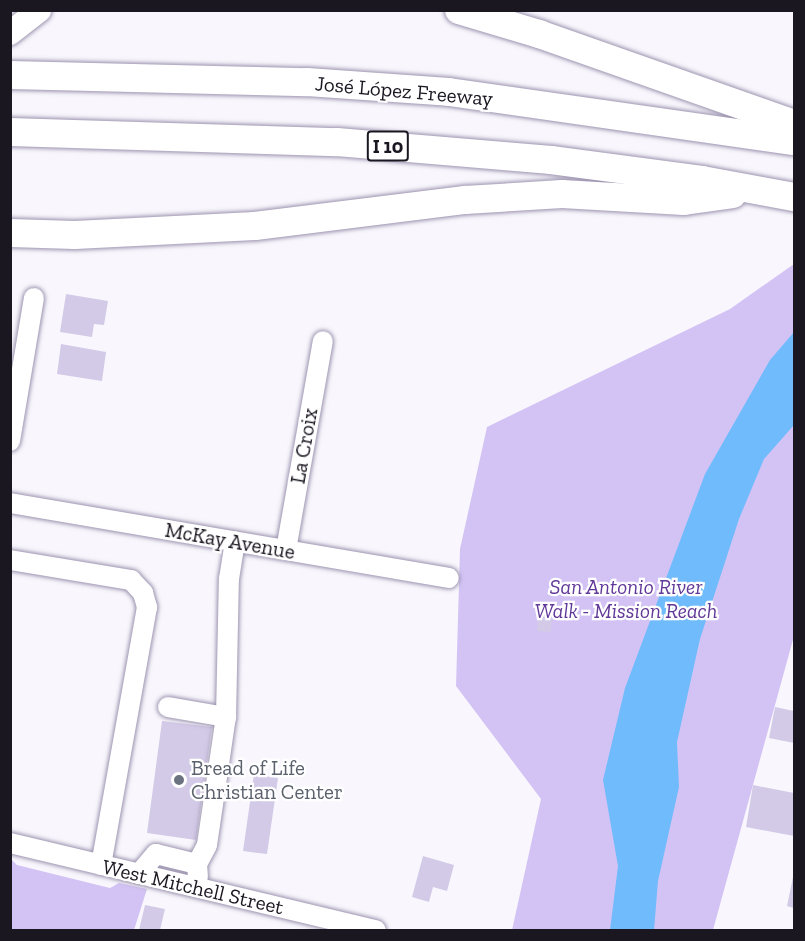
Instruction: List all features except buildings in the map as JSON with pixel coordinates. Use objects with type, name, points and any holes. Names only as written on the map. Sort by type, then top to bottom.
[{"type":"highway","points":[[459,10],[539,34],[795,124]]},
{"type":"highway","name":"José López Freeway","points":[[10,75],[307,82],[448,92],[795,141]]},
{"type":"highway","name":"I 10","points":[[10,132],[248,136],[337,142],[551,160],[795,196]]},
{"type":"highway","points":[[10,233],[75,235],[255,226],[465,200],[541,195],[684,201],[762,190]]},
{"type":"main road","points":[[10,33],[39,10]]},
{"type":"street","points":[[10,441],[17,356],[34,298]]},
{"type":"street","name":"La Croix","points":[[286,550],[323,341]]},
{"type":"street","name":"McKay Avenue","points":[[10,503],[449,578]]},
{"type":"street","points":[[200,888],[197,864],[207,845],[226,717],[229,579],[235,542]]},
{"type":"street","points":[[10,560],[131,580],[145,600],[147,607],[101,864]]},
{"type":"street","points":[[168,707],[226,717]]},
{"type":"street","name":"West Mitchell Street","points":[[10,843],[376,930]]},
{"type":"street","points":[[139,874],[156,854],[197,864]]},
{"type":"green space","name":"San Antonio River Walk - Mission Reach","points":[[794,264],[794,636],[713,930],[512,930],[541,799],[456,686],[460,549],[487,427],[730,309]]},
{"type":"green space","points":[[10,858],[17,865],[110,888],[119,883],[147,889],[134,930],[11,930]]},
{"type":"water","points":[[794,332],[794,425],[764,459],[739,519],[700,639],[677,742],[679,787],[658,881],[654,930],[610,930],[618,866],[603,780],[625,688],[705,474],[770,360]]},
{"type":"place","name":"Bread of Life Christian Center","points":[[179,780]]}]
